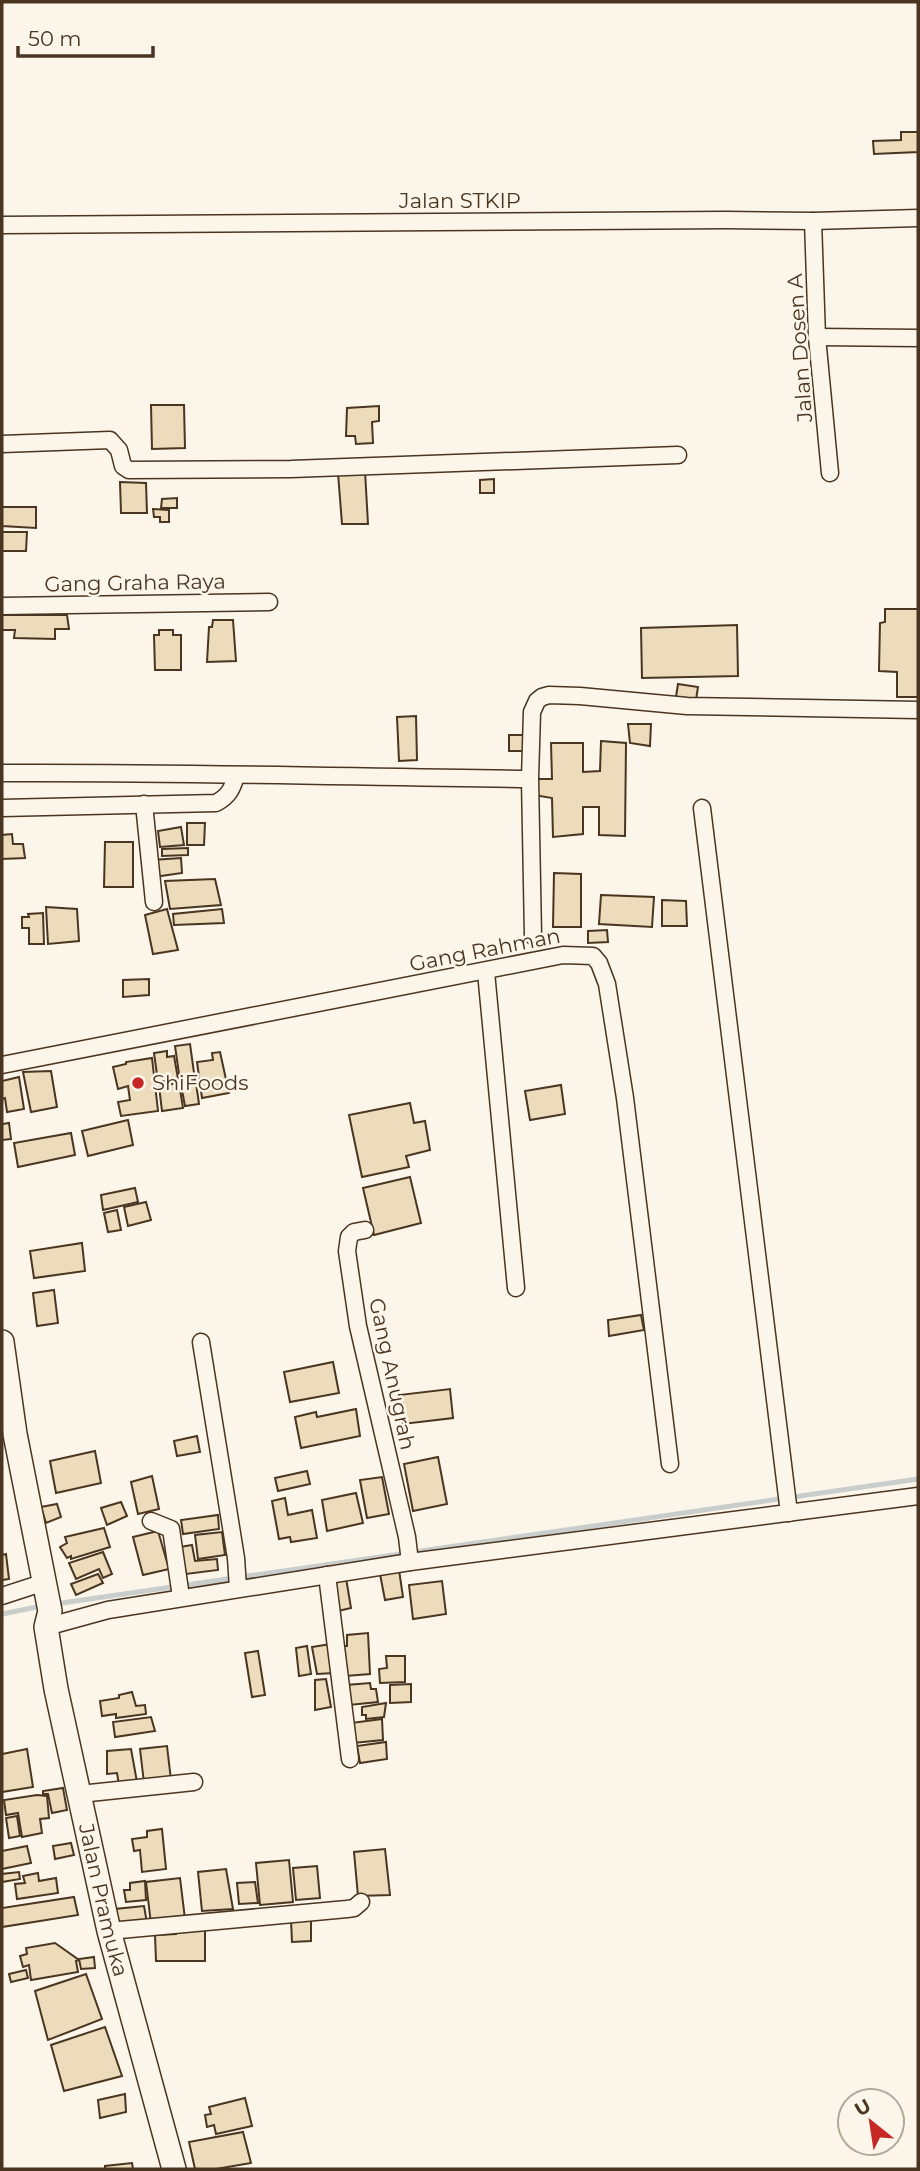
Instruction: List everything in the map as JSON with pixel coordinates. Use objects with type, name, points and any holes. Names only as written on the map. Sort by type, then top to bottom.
[{"type":"street","name":"Jalan STKIP","points":[[2,225],[813,221],[918,218]]},
{"type":"street","points":[[918,218],[918,233]]},
{"type":"street","name":"Jalan Dosen A","points":[[813,221],[817,337],[830,473]]},
{"type":"street","points":[[817,337],[918,338]]},
{"type":"street","points":[[2,444],[110,440],[117,445],[123,466],[129,470],[305,468],[678,455]]},
{"type":"street","name":"Gang Graha Raya","points":[[2,606],[269,602]]},
{"type":"street","points":[[533,936],[530,779],[532,712],[537,701],[549,695],[687,706],[918,710]]},
{"type":"street","points":[[2,773],[152,772],[236,776],[530,779]]},
{"type":"street","points":[[2,808],[216,803],[226,798],[236,776]]},
{"type":"street","points":[[144,804],[154,902]]},
{"type":"street","points":[[702,808],[789,1513]]},
{"type":"street","name":"Gang Rahman","points":[[2,1065],[563,956],[593,956],[600,962],[603,971],[625,1098],[670,1464]]},
{"type":"street","points":[[486,972],[516,1288]]},
{"type":"street","name":"Gang Anugrah","points":[[365,1230],[354,1232],[349,1237],[347,1251],[358,1326],[407,1537],[409,1559]]},
{"type":"street","name":"Jalan Pramuka","points":[[2,1342],[15,1434],[47,1602],[56,1689],[109,1931],[174,2169]]},
{"type":"street","points":[[201,1342],[238,1582]]},
{"type":"street","points":[[2,1596],[108,1609],[238,1582],[327,1575],[409,1559],[918,1496]]},
{"type":"street","points":[[151,1521],[171,1529],[180,1593]]},
{"type":"street","points":[[327,1575],[349,1759]]},
{"type":"street","points":[[80,1794],[194,1782]]},
{"type":"street","points":[[109,1931],[348,1909],[361,1902]]},
{"type":"building","points":[[901,132],[918,132],[918,152],[874,154],[873,141],[901,140]]},
{"type":"building","points":[[151,405],[184,405],[185,448],[152,449]]},
{"type":"building","points":[[379,406],[379,421],[372,422],[373,443],[356,444],[355,436],[346,436],[347,408]]},
{"type":"building","points":[[365,471],[368,524],[342,524],[338,473]]},
{"type":"building","points":[[494,479],[494,493],[480,493],[480,480]]},
{"type":"building","points":[[120,482],[146,483],[147,513],[121,513]]},
{"type":"building","points":[[177,498],[177,508],[161,508],[162,499]]},
{"type":"building","points":[[2,507],[36,507],[36,528],[2,526]]},
{"type":"building","points":[[153,509],[169,510],[169,522],[160,522],[160,517],[154,517]]},
{"type":"building","points":[[2,532],[27,532],[26,551],[2,551]]},
{"type":"building","points":[[885,609],[918,609],[918,697],[897,697],[897,672],[879,671],[880,623],[885,622]]},
{"type":"building","points":[[2,615],[67,615],[69,629],[55,629],[55,639],[14,638],[15,630],[2,630]]},
{"type":"building","points":[[213,620],[233,620],[236,661],[207,662],[209,627],[212,627]]},
{"type":"building","points":[[737,625],[738,676],[642,678],[641,628]]},
{"type":"building","points":[[159,630],[173,630],[173,635],[181,635],[181,670],[155,670],[154,635],[159,635]]},
{"type":"building","points":[[678,684],[698,687],[696,700],[676,697]]},
{"type":"building","points":[[416,716],[417,760],[399,761],[397,717]]},
{"type":"building","points":[[628,724],[651,724],[650,746],[630,743]]},
{"type":"building","points":[[509,735],[525,735],[525,751],[509,751]]},
{"type":"building","points":[[601,741],[626,743],[625,836],[599,835],[599,807],[583,807],[583,834],[553,837],[552,798],[534,795],[534,779],[552,779],[551,743],[583,743],[583,772],[600,771]]},
{"type":"building","points":[[187,823],[205,823],[204,845],[187,845]]},
{"type":"building","points":[[181,827],[184,845],[160,847],[158,831]]},
{"type":"building","points":[[12,834],[13,844],[23,844],[25,858],[2,859],[2,835]]},
{"type":"building","points":[[105,842],[133,842],[133,887],[104,887]]},
{"type":"building","points":[[188,848],[188,855],[162,856],[162,849]]},
{"type":"building","points":[[181,858],[182,873],[154,877],[152,860]]},
{"type":"building","points":[[554,873],[581,874],[581,927],[553,927]]},
{"type":"building","points":[[215,879],[221,905],[170,909],[165,881]]},
{"type":"building","points":[[601,895],[654,897],[652,927],[599,924]]},
{"type":"building","points":[[662,900],[686,901],[687,926],[662,926]]},
{"type":"building","points":[[46,907],[77,909],[79,941],[48,944]]},
{"type":"building","points":[[167,909],[178,950],[153,954],[145,915]]},
{"type":"building","points":[[222,909],[224,923],[174,925],[173,914]]},
{"type":"building","points":[[43,913],[44,944],[29,944],[29,928],[22,928],[22,917]]},
{"type":"building","points":[[607,930],[608,942],[588,943],[588,931]]},
{"type":"building","points":[[149,979],[149,995],[123,997],[123,980]]},
{"type":"building","points":[[190,1044],[195,1080],[180,1081],[175,1046]]},
{"type":"building","points":[[167,1051],[167,1057],[174,1056],[178,1079],[158,1082],[154,1053]]},
{"type":"building","points":[[220,1052],[229,1093],[202,1098],[197,1062],[213,1060],[212,1053]]},
{"type":"building","points":[[152,1058],[158,1111],[121,1116],[118,1102],[130,1100],[128,1086],[118,1089],[113,1067]]},
{"type":"building","points":[[51,1071],[57,1107],[31,1112],[23,1072]]},
{"type":"building","points":[[19,1077],[24,1109],[7,1112],[5,1098],[2,1099],[2,1081]]},
{"type":"building","points":[[179,1083],[183,1108],[162,1111],[159,1086]]},
{"type":"building","points":[[196,1083],[199,1104],[185,1106],[181,1085]]},
{"type":"building","points":[[561,1085],[565,1114],[530,1120],[525,1091]]},
{"type":"building","points":[[410,1103],[414,1123],[425,1121],[430,1150],[406,1156],[409,1167],[362,1177],[349,1115]]},
{"type":"building","points":[[128,1120],[133,1145],[88,1156],[82,1131]]},
{"type":"building","points":[[9,1123],[11,1139],[2,1140],[2,1124]]},
{"type":"building","points":[[71,1133],[75,1155],[18,1167],[14,1143]]},
{"type":"building","points":[[410,1177],[421,1223],[374,1235],[363,1188]]},
{"type":"building","points":[[135,1188],[138,1202],[103,1210],[101,1195]]},
{"type":"building","points":[[146,1202],[151,1220],[128,1226],[124,1207]]},
{"type":"building","points":[[117,1210],[121,1230],[108,1232],[104,1213]]},
{"type":"building","points":[[82,1243],[85,1271],[34,1278],[30,1251]]},
{"type":"building","points":[[54,1290],[58,1323],[37,1326],[33,1293]]},
{"type":"building","points":[[641,1315],[644,1330],[609,1336],[608,1320]]},
{"type":"building","points":[[333,1362],[339,1393],[290,1402],[284,1372]]},
{"type":"building","points":[[450,1389],[453,1418],[403,1424],[399,1395]]},
{"type":"building","points":[[356,1409],[360,1436],[301,1448],[295,1417],[316,1412],[317,1417]]},
{"type":"building","points":[[197,1436],[200,1452],[177,1456],[174,1441]]},
{"type":"building","points":[[95,1451],[101,1483],[56,1493],[50,1461]]},
{"type":"building","points":[[438,1457],[447,1504],[413,1511],[404,1464]]},
{"type":"building","points":[[307,1471],[310,1484],[278,1491],[275,1478]]},
{"type":"building","points":[[152,1476],[159,1509],[138,1514],[131,1482]]},
{"type":"building","points":[[382,1477],[389,1514],[367,1518],[360,1480]]},
{"type":"building","points":[[356,1493],[363,1523],[327,1531],[322,1500]]},
{"type":"building","points":[[285,1498],[288,1515],[312,1510],[317,1538],[291,1542],[290,1537],[279,1539],[272,1501]]},
{"type":"building","points":[[121,1502],[127,1516],[107,1525],[101,1508]]},
{"type":"building","points":[[57,1504],[61,1517],[46,1523],[41,1507]]},
{"type":"building","points":[[218,1515],[219,1529],[183,1534],[181,1520]]},
{"type":"building","points":[[104,1528],[110,1547],[71,1559],[71,1556],[67,1558],[60,1547],[67,1543],[65,1537]]},
{"type":"building","points":[[158,1531],[169,1569],[143,1575],[133,1537]]},
{"type":"building","points":[[222,1532],[225,1555],[198,1559],[195,1535]]},
{"type":"building","points":[[192,1545],[195,1561],[217,1559],[218,1570],[186,1574],[180,1547]]},
{"type":"building","points":[[103,1552],[112,1574],[103,1578],[99,1569],[76,1579],[69,1563]]},
{"type":"building","points":[[6,1554],[9,1579],[2,1580],[2,1555]]},
{"type":"building","points":[[399,1570],[403,1597],[385,1600],[380,1574]]},
{"type":"building","points":[[98,1574],[103,1583],[76,1595],[71,1584]]},
{"type":"building","points":[[346,1578],[351,1608],[338,1611],[333,1580]]},
{"type":"building","points":[[442,1581],[446,1614],[413,1619],[409,1585]]},
{"type":"building","points":[[368,1633],[370,1674],[346,1676],[344,1646],[347,1646],[347,1635]]},
{"type":"building","points":[[331,1644],[334,1673],[317,1674],[312,1647]]},
{"type":"building","points":[[307,1646],[311,1674],[299,1676],[296,1648]]},
{"type":"building","points":[[258,1651],[265,1695],[252,1697],[245,1653]]},
{"type":"building","points":[[386,1656],[405,1656],[405,1682],[380,1683],[379,1669],[387,1668]]},
{"type":"building","points":[[326,1679],[331,1707],[315,1710],[315,1680]]},
{"type":"building","points":[[370,1683],[371,1689],[376,1689],[378,1702],[349,1705],[346,1685]]},
{"type":"building","points":[[411,1684],[411,1702],[390,1703],[390,1685]]},
{"type":"building","points":[[132,1692],[136,1706],[145,1705],[146,1714],[116,1718],[116,1714],[102,1716],[100,1701],[119,1698],[119,1695]]},
{"type":"building","points":[[386,1703],[384,1717],[366,1719],[366,1715],[362,1715],[362,1707]]},
{"type":"building","points":[[151,1717],[155,1731],[115,1737],[113,1722]]},
{"type":"building","points":[[382,1719],[383,1740],[353,1743],[351,1723]]},
{"type":"building","points":[[386,1742],[387,1759],[360,1763],[357,1746]]},
{"type":"building","points":[[167,1746],[171,1780],[144,1783],[140,1749]]},
{"type":"building","points":[[27,1749],[33,1787],[2,1792],[2,1754]]},
{"type":"building","points":[[131,1749],[137,1782],[119,1785],[117,1773],[107,1774],[107,1751]]},
{"type":"building","points":[[63,1788],[67,1810],[52,1813],[48,1794],[43,1794],[43,1791]]},
{"type":"building","points":[[47,1796],[49,1818],[40,1819],[42,1833],[22,1837],[18,1813],[6,1815],[4,1800]]},
{"type":"building","points":[[17,1816],[20,1836],[9,1838],[6,1818]]},
{"type":"building","points":[[162,1829],[166,1869],[142,1872],[140,1850],[134,1851],[132,1839],[147,1837],[147,1831]]},
{"type":"building","points":[[71,1843],[74,1855],[55,1859],[53,1846]]},
{"type":"building","points":[[27,1846],[31,1863],[2,1869],[2,1851]]},
{"type":"building","points":[[385,1849],[390,1895],[358,1896],[354,1852]]},
{"type":"building","points":[[289,1860],[293,1902],[260,1905],[256,1863]]},
{"type":"building","points":[[317,1866],[320,1898],[296,1900],[293,1868]]},
{"type":"building","points":[[226,1869],[233,1909],[202,1911],[198,1872]]},
{"type":"building","points":[[19,1872],[20,1879],[2,1882],[2,1874]]},
{"type":"building","points":[[38,1873],[39,1881],[56,1878],[58,1893],[17,1899],[15,1884],[25,1883],[23,1876]]},
{"type":"building","points":[[180,1878],[185,1919],[151,1924],[146,1882]]},
{"type":"building","points":[[145,1881],[146,1900],[126,1902],[124,1890],[130,1890],[130,1883]]},
{"type":"building","points":[[255,1882],[258,1903],[239,1904],[237,1883]]},
{"type":"building","points":[[74,1897],[78,1915],[2,1927],[2,1908]]},
{"type":"building","points":[[144,1906],[147,1923],[118,1926],[115,1909]]},
{"type":"building","points":[[311,1919],[311,1941],[292,1942],[291,1920]]},
{"type":"building","points":[[205,1927],[205,1961],[156,1961],[155,1935],[176,1934],[176,1928]]},
{"type":"building","points":[[55,1943],[79,1960],[76,1961],[78,1972],[31,1980],[29,1965],[23,1967],[20,1956],[27,1954],[26,1948]]},
{"type":"building","points":[[94,1957],[95,1968],[81,1969],[79,1959]]},
{"type":"building","points":[[26,1970],[28,1978],[11,1982],[9,1974]]},
{"type":"building","points":[[86,1974],[102,2019],[48,2040],[35,1991]]},
{"type":"building","points":[[105,2027],[122,2076],[64,2091],[51,2045]]},
{"type":"building","points":[[125,2094],[126,2112],[100,2118],[98,2100]]},
{"type":"building","points":[[245,2098],[252,2126],[216,2134],[214,2125],[207,2127],[205,2115],[211,2114],[209,2107]]},
{"type":"building","points":[[243,2132],[251,2163],[216,2169],[195,2169],[189,2142]]},
{"type":"building","points":[[132,2163],[133,2169],[105,2169],[105,2166]]},
{"type":"waterway","points":[[55,1604],[918,1479]]},
{"type":"waterway","points":[[2,1614],[42,1606]]},
{"type":"place","name":"ShiFoods","points":[[138,1083]]}]
